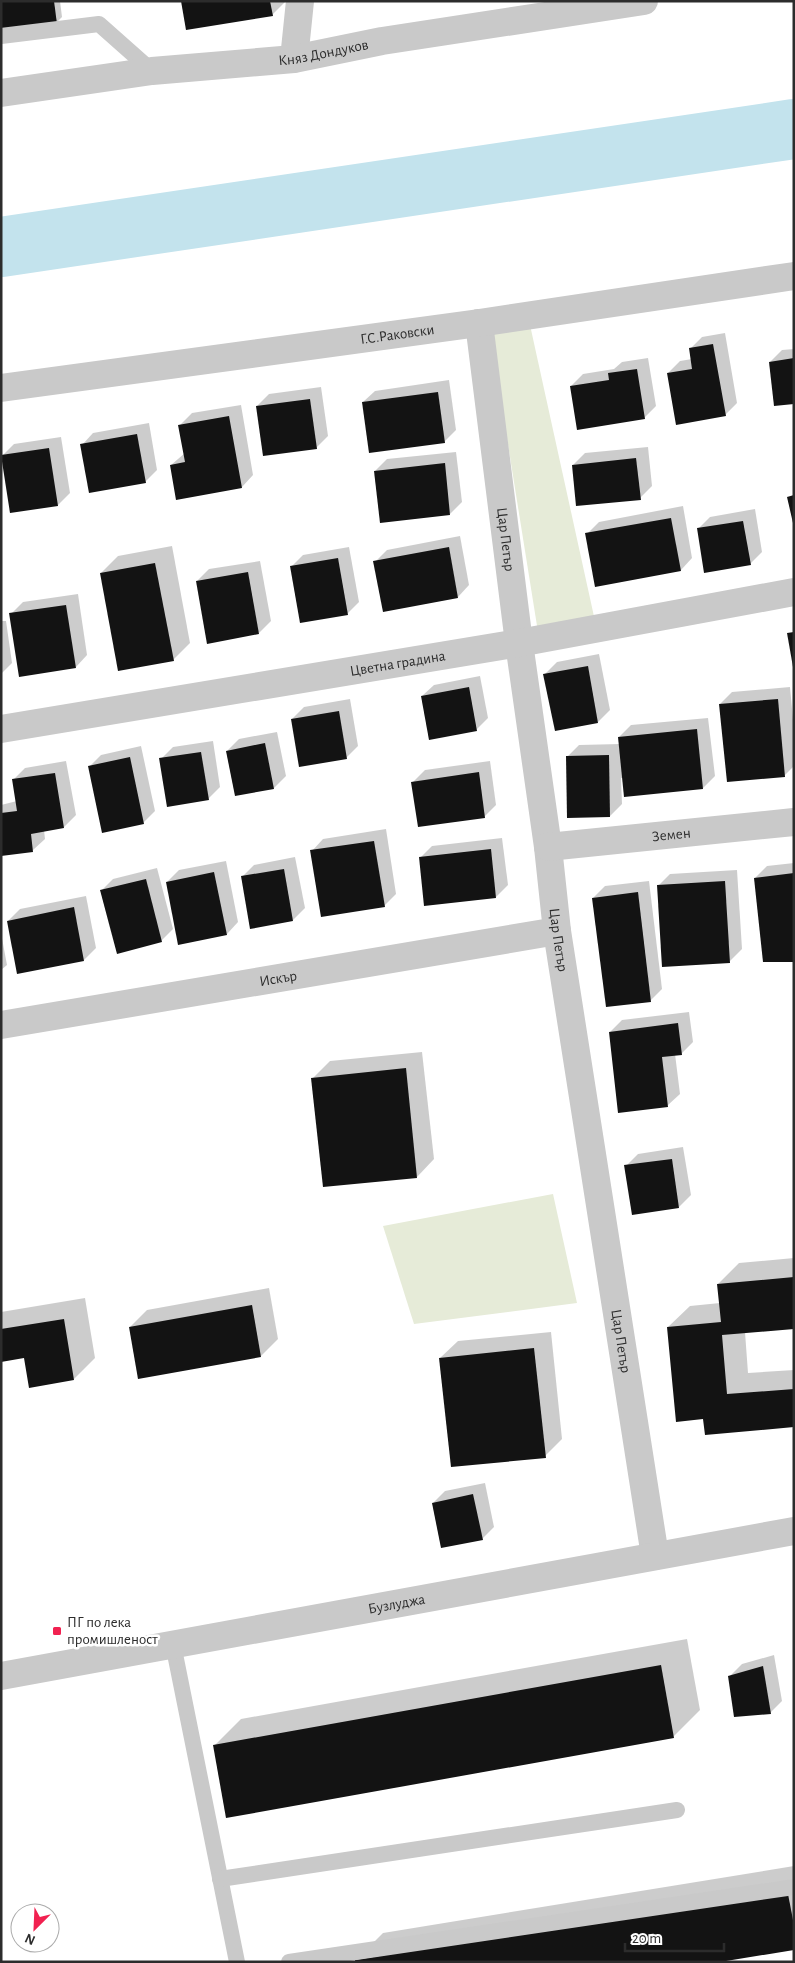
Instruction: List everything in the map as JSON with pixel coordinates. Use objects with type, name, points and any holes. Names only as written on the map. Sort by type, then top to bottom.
[{"type":"street","points":[[294,59],[300,1]]},
{"type":"street","name":"Княз Дондуков","points":[[1,93],[152,71],[294,59],[382,41],[644,1]]},
{"type":"street","name":"Г.С.Раковски","points":[[1,388],[479,323],[794,276]]},
{"type":"street","name":"Цар Петър","points":[[479,323],[519,643],[548,847],[557,931],[655,1556]]},
{"type":"street","name":"Цветна градина","points":[[1,729],[519,643],[794,592]]},
{"type":"street","name":"Земен","points":[[548,847],[794,822]]},
{"type":"street","name":"Искър","points":[[1,1025],[557,931]]},
{"type":"street","name":"Бузлуджа","points":[[1,1676],[794,1531]]},
{"type":"lane","points":[[1,36],[99,24],[152,71]]},
{"type":"lane","points":[[173,1644],[237,1962]]},
{"type":"lane","points":[[220,1879],[677,1810]]},
{"type":"lane","points":[[289,1962],[794,1887]]},
{"type":"green space","points":[[530,325],[595,621],[538,632],[490,332]]},
{"type":"green space","points":[[553,1194],[577,1303],[414,1324],[383,1226]]},
{"type":"building","points":[[1,1],[54,1],[57,24],[1,32]]},
{"type":"building","points":[[181,1],[270,1],[273,16],[186,30]]},
{"type":"building","points":[[713,344],[726,416],[676,425],[667,373],[692,369],[689,348]]},
{"type":"building","points":[[794,358],[794,404],[774,406],[769,362]]},
{"type":"building","points":[[637,369],[645,419],[577,430],[570,386],[609,380],[608,373]]},
{"type":"building","points":[[438,392],[445,443],[369,453],[362,402]]},
{"type":"building","points":[[310,399],[317,449],[263,456],[256,406]]},
{"type":"building","points":[[229,416],[242,488],[176,500],[170,465],[185,462],[178,425]]},
{"type":"building","points":[[137,434],[146,483],[89,493],[80,444]]},
{"type":"building","points":[[49,448],[58,506],[10,513],[1,455]]},
{"type":"building","points":[[636,458],[641,500],[576,506],[572,465]]},
{"type":"building","points":[[445,463],[450,515],[380,523],[374,471]]},
{"type":"building","points":[[794,495],[794,523],[793,523],[787,497]]},
{"type":"building","points":[[671,518],[681,571],[595,587],[585,533]]},
{"type":"building","points":[[743,521],[751,565],[704,573],[697,528]]},
{"type":"building","points":[[449,547],[458,598],[383,612],[373,561]]},
{"type":"building","points":[[338,558],[348,615],[300,623],[290,566]]},
{"type":"building","points":[[155,563],[174,661],[118,671],[100,573]]},
{"type":"building","points":[[248,572],[259,634],[207,644],[196,581]]},
{"type":"building","points":[[66,605],[76,668],[19,677],[9,613]]},
{"type":"building","points":[[794,632],[794,667],[793,667],[787,633]]},
{"type":"building","points":[[588,666],[598,723],[555,731],[543,674]]},
{"type":"building","points":[[469,687],[477,731],[429,740],[421,696]]},
{"type":"building","points":[[778,699],[785,777],[727,782],[719,704]]},
{"type":"building","points":[[339,711],[347,759],[299,767],[291,719]]},
{"type":"building","points":[[697,729],[703,789],[624,797],[618,737]]},
{"type":"building","points":[[265,743],[274,789],[235,796],[226,751]]},
{"type":"building","points":[[201,752],[209,800],[167,807],[159,758]]},
{"type":"building","points":[[609,755],[610,817],[567,818],[566,756]]},
{"type":"building","points":[[130,757],[144,824],[102,833],[88,766]]},
{"type":"building","points":[[479,772],[485,818],[418,827],[411,782]]},
{"type":"building","points":[[55,773],[64,828],[31,834],[33,852],[1,856],[1,813],[17,811],[12,779]]},
{"type":"building","points":[[374,841],[385,907],[321,917],[310,850]]},
{"type":"building","points":[[491,849],[496,898],[424,906],[419,857]]},
{"type":"building","points":[[284,869],[293,921],[250,929],[241,876]]},
{"type":"building","points":[[214,872],[227,935],[178,945],[166,882]]},
{"type":"building","points":[[794,873],[794,962],[763,962],[754,878]]},
{"type":"building","points":[[146,879],[162,942],[117,954],[100,890]]},
{"type":"building","points":[[725,881],[730,963],[662,967],[657,885]]},
{"type":"building","points":[[638,892],[651,1002],[606,1007],[592,898]]},
{"type":"building","points":[[74,907],[84,961],[17,974],[7,921]]},
{"type":"building","points":[[678,1023],[682,1055],[662,1057],[668,1107],[618,1113],[609,1032]]},
{"type":"building","points":[[406,1068],[417,1178],[323,1187],[311,1078]]},
{"type":"building","points":[[672,1159],[679,1208],[632,1215],[624,1165]]},
{"type":"building","points":[[794,1277],[794,1329],[722,1335],[727,1394],[794,1389],[794,1427],[705,1435],[703,1419],[676,1422],[667,1327],[721,1322],[717,1284]]},
{"type":"building","points":[[252,1305],[261,1357],[138,1379],[129,1327]]},
{"type":"building","points":[[64,1319],[74,1380],[29,1388],[24,1358],[1,1362],[1,1329]]},
{"type":"building","points":[[534,1348],[546,1458],[451,1467],[439,1358]]},
{"type":"building","points":[[473,1494],[483,1540],[441,1548],[432,1503]]},
{"type":"building","points":[[661,1665],[674,1738],[226,1818],[213,1745]]},
{"type":"building","points":[[763,1666],[771,1714],[734,1717],[728,1676]]},
{"type":"building","points":[[787,1889],[794,1925],[794,1950],[720,1962],[355,1962],[355,1960]]},
{"type":"waterway","points":[[1,247],[794,129]]},
{"type":"place","name":"ПГ по лека промишленост","points":[[57,1631]]}]
